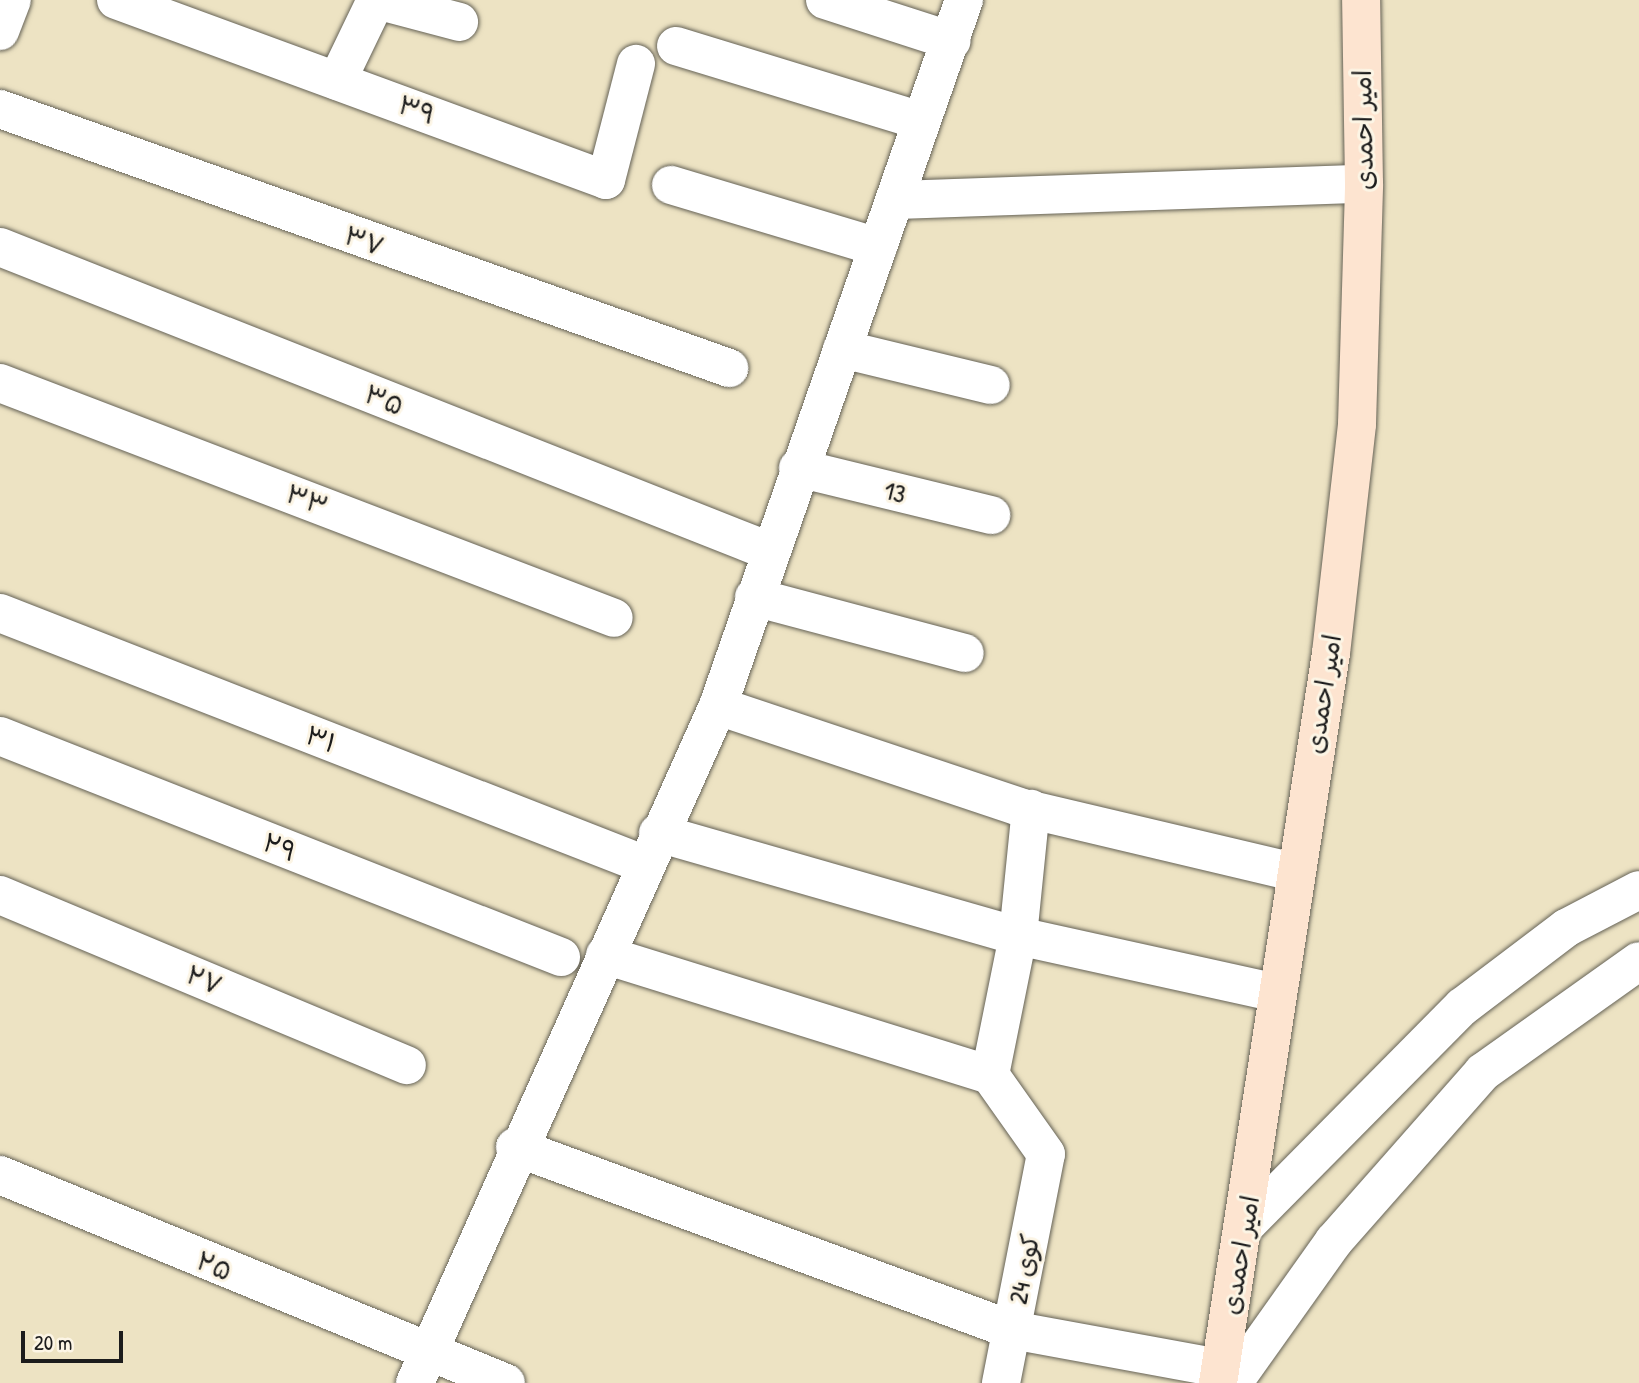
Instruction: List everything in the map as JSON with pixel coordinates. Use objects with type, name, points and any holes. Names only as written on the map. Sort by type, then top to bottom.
[{"type":"main road","name":"امیر احمدی","points":[[1224,1378],[1277,993],[1331,653],[1357,425],[1364,184],[1361,0]]},
{"type":"street","points":[[0,31],[12,0]]},
{"type":"street","name":"۳۹","points":[[116,0],[606,180],[636,64]]},
{"type":"street","points":[[337,81],[376,0],[459,22]]},
{"type":"street","points":[[824,0],[952,41]]},
{"type":"street","points":[[422,1369],[515,1147],[718,706],[769,551],[921,121],[952,41],[964,0]]},
{"type":"street","points":[[676,46],[921,121]]},
{"type":"street","name":"۳۷","points":[[0,109],[729,368]]},
{"type":"street","points":[[895,200],[1364,184]]},
{"type":"street","points":[[671,185],[878,247]]},
{"type":"street","name":"۳۵","points":[[0,247],[769,551]]},
{"type":"street","points":[[842,349],[991,385]]},
{"type":"street","name":"۳۳","points":[[0,383],[614,618]]},
{"type":"street","name":"13","points":[[798,468],[991,515]]},
{"type":"street","points":[[754,597],[965,653]]},
{"type":"street","name":"۳۱","points":[[0,613],[650,849],[1018,936],[1277,993]]},
{"type":"street","points":[[718,706],[1031,809],[1295,873]]},
{"type":"street","name":"۲۹","points":[[0,736],[561,957]]},
{"type":"street","points":[[605,955],[990,1075],[1018,936],[1031,809]]},
{"type":"street","points":[[1246,1225],[1462,1007],[1566,928],[1639,890]]},
{"type":"street","name":"۲۷","points":[[0,895],[407,1065]]},
{"type":"street","points":[[515,1147],[1013,1329],[1224,1378],[1334,1241],[1483,1072],[1639,961]]},
{"type":"street","name":"کوی 24","points":[[990,1075],[1046,1154],[1001,1383]]},
{"type":"street","name":"۲۵","points":[[0,1175],[422,1369],[506,1383]]}]
